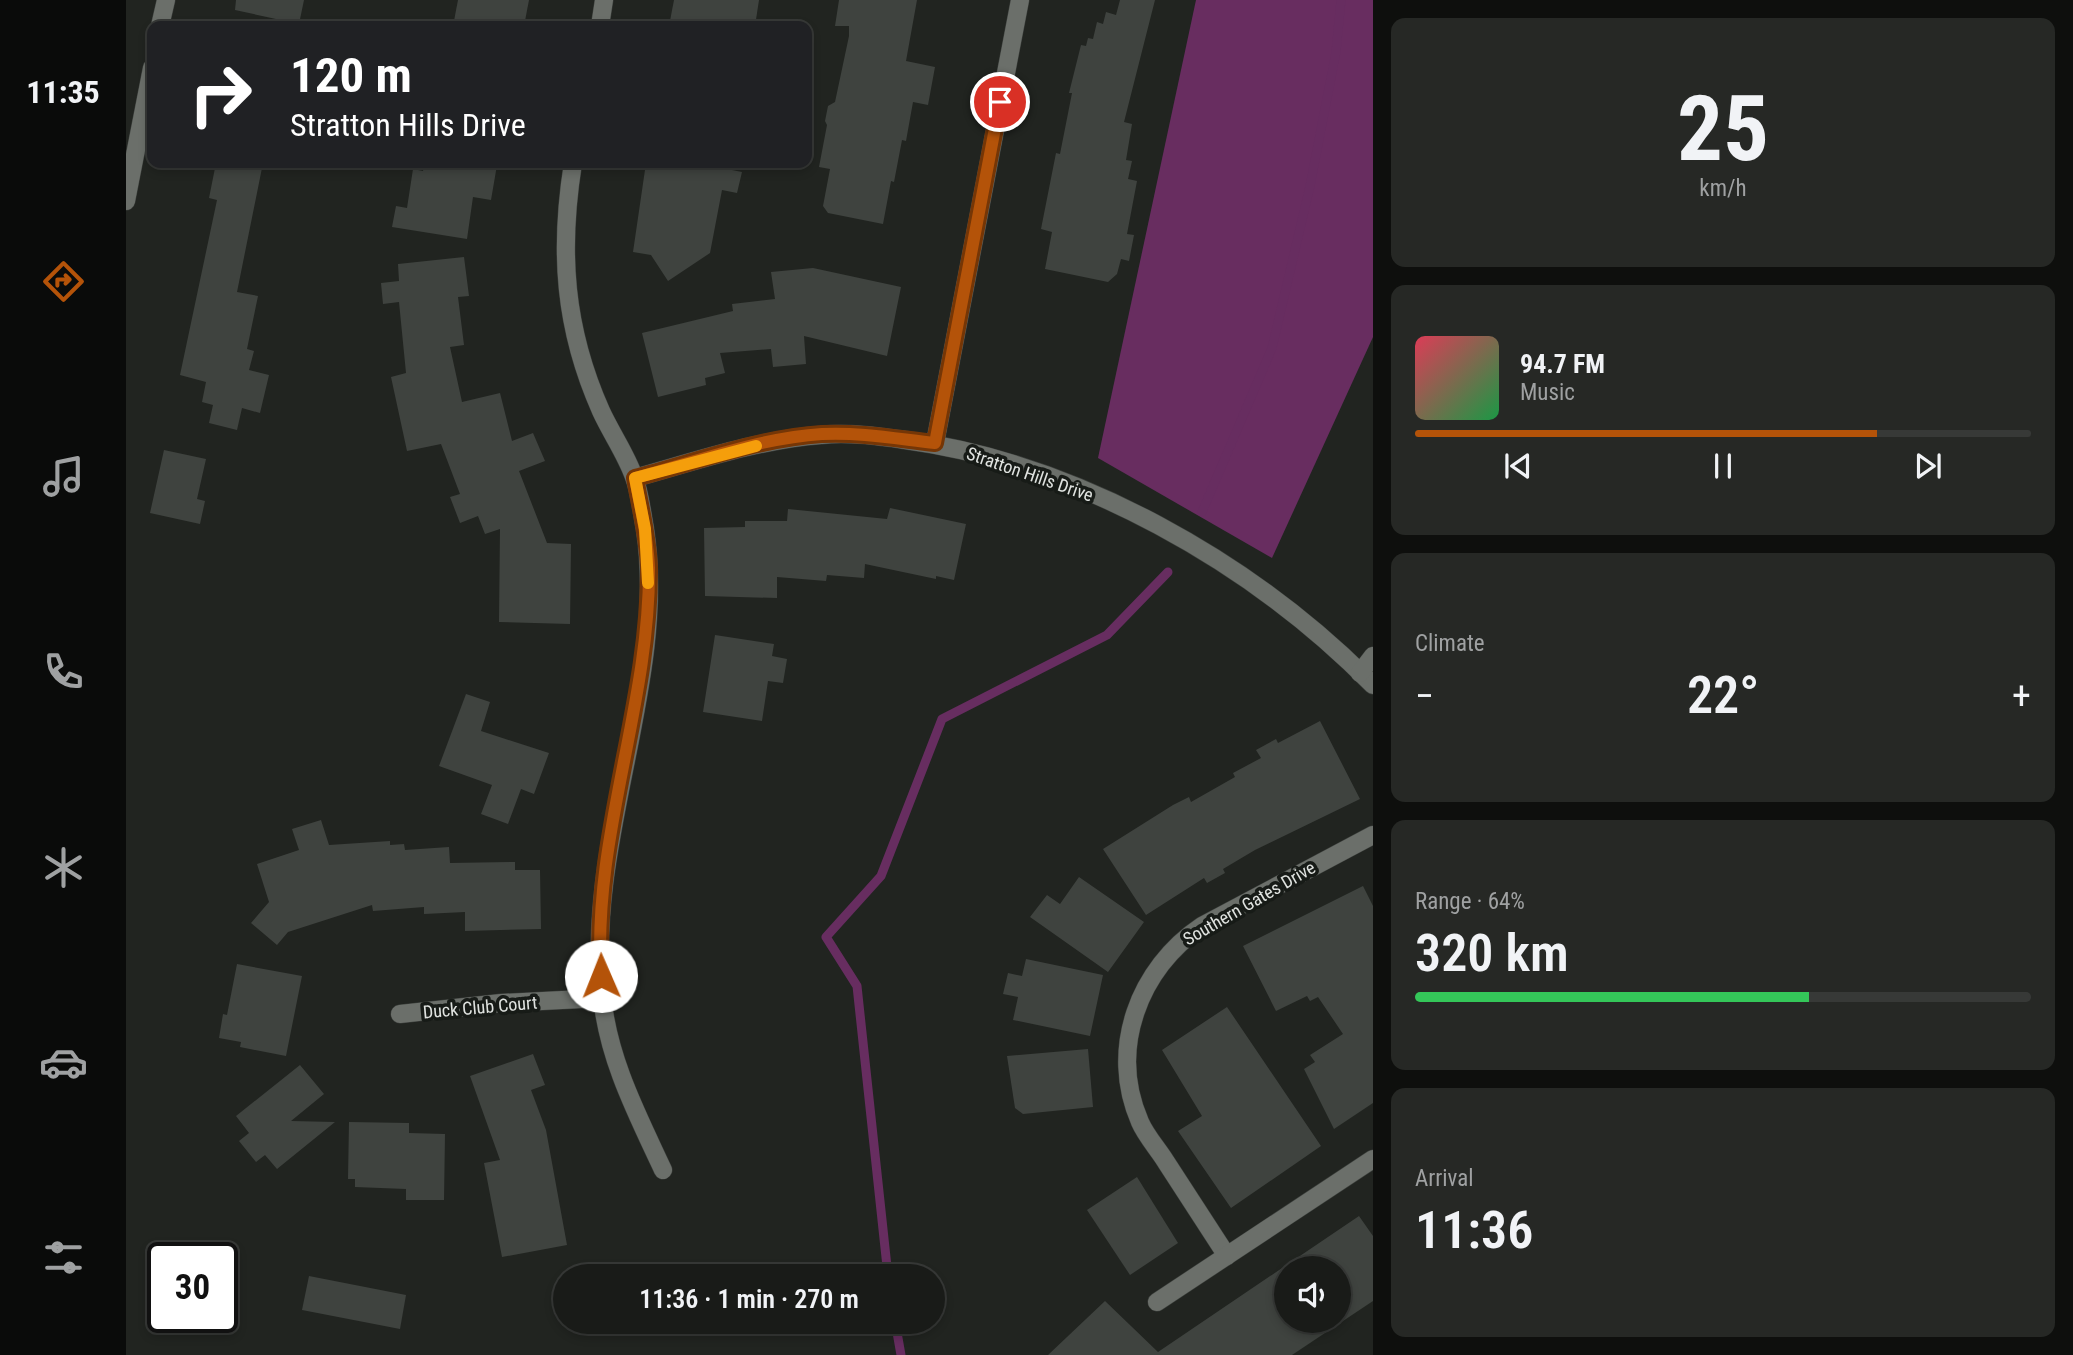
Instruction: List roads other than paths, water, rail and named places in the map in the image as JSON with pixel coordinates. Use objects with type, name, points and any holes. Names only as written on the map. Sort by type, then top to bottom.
[{"type":"street","points":[[161,21],[166,0]]},
{"type":"street","points":[[601,21],[604,0]]},
{"type":"street","points":[[935,443],[1020,0]]},
{"type":"street","points":[[126,201],[147,94]]},
{"type":"street","points":[[572,168],[566,208],[564,251],[575,337],[601,412],[635,478],[645,529],[648,602],[633,720],[608,843],[599,953],[602,998],[611,1044],[625,1088],[663,1170]]},
{"type":"street","name":"Stratton Hills Drive","points":[[635,478],[773,441],[823,434],[877,436],[935,443],[1049,478],[1167,531],[1217,560],[1305,621],[1367,679]]},
{"type":"street","points":[[1367,679],[1373,656]]},
{"type":"street","name":"Southern Gates Drive","points":[[1227,1256],[1140,1122],[1131,1088],[1128,1057],[1136,1007],[1147,983],[1180,941],[1202,926],[1373,835]]},
{"type":"street","name":"Duck Club Court","points":[[400,1014],[501,1003],[602,998]]},
{"type":"street","points":[[1157,1302],[1373,1159]]},
{"type":"waterway","points":[[1202,512],[1272,348],[1310,186],[1336,52],[1341,0]]},
{"type":"waterway","points":[[887,1264],[857,986],[826,937],[881,876],[942,719],[1107,635],[1168,572]]},
{"type":"waterway","points":[[897,1334],[901,1355]]}]
